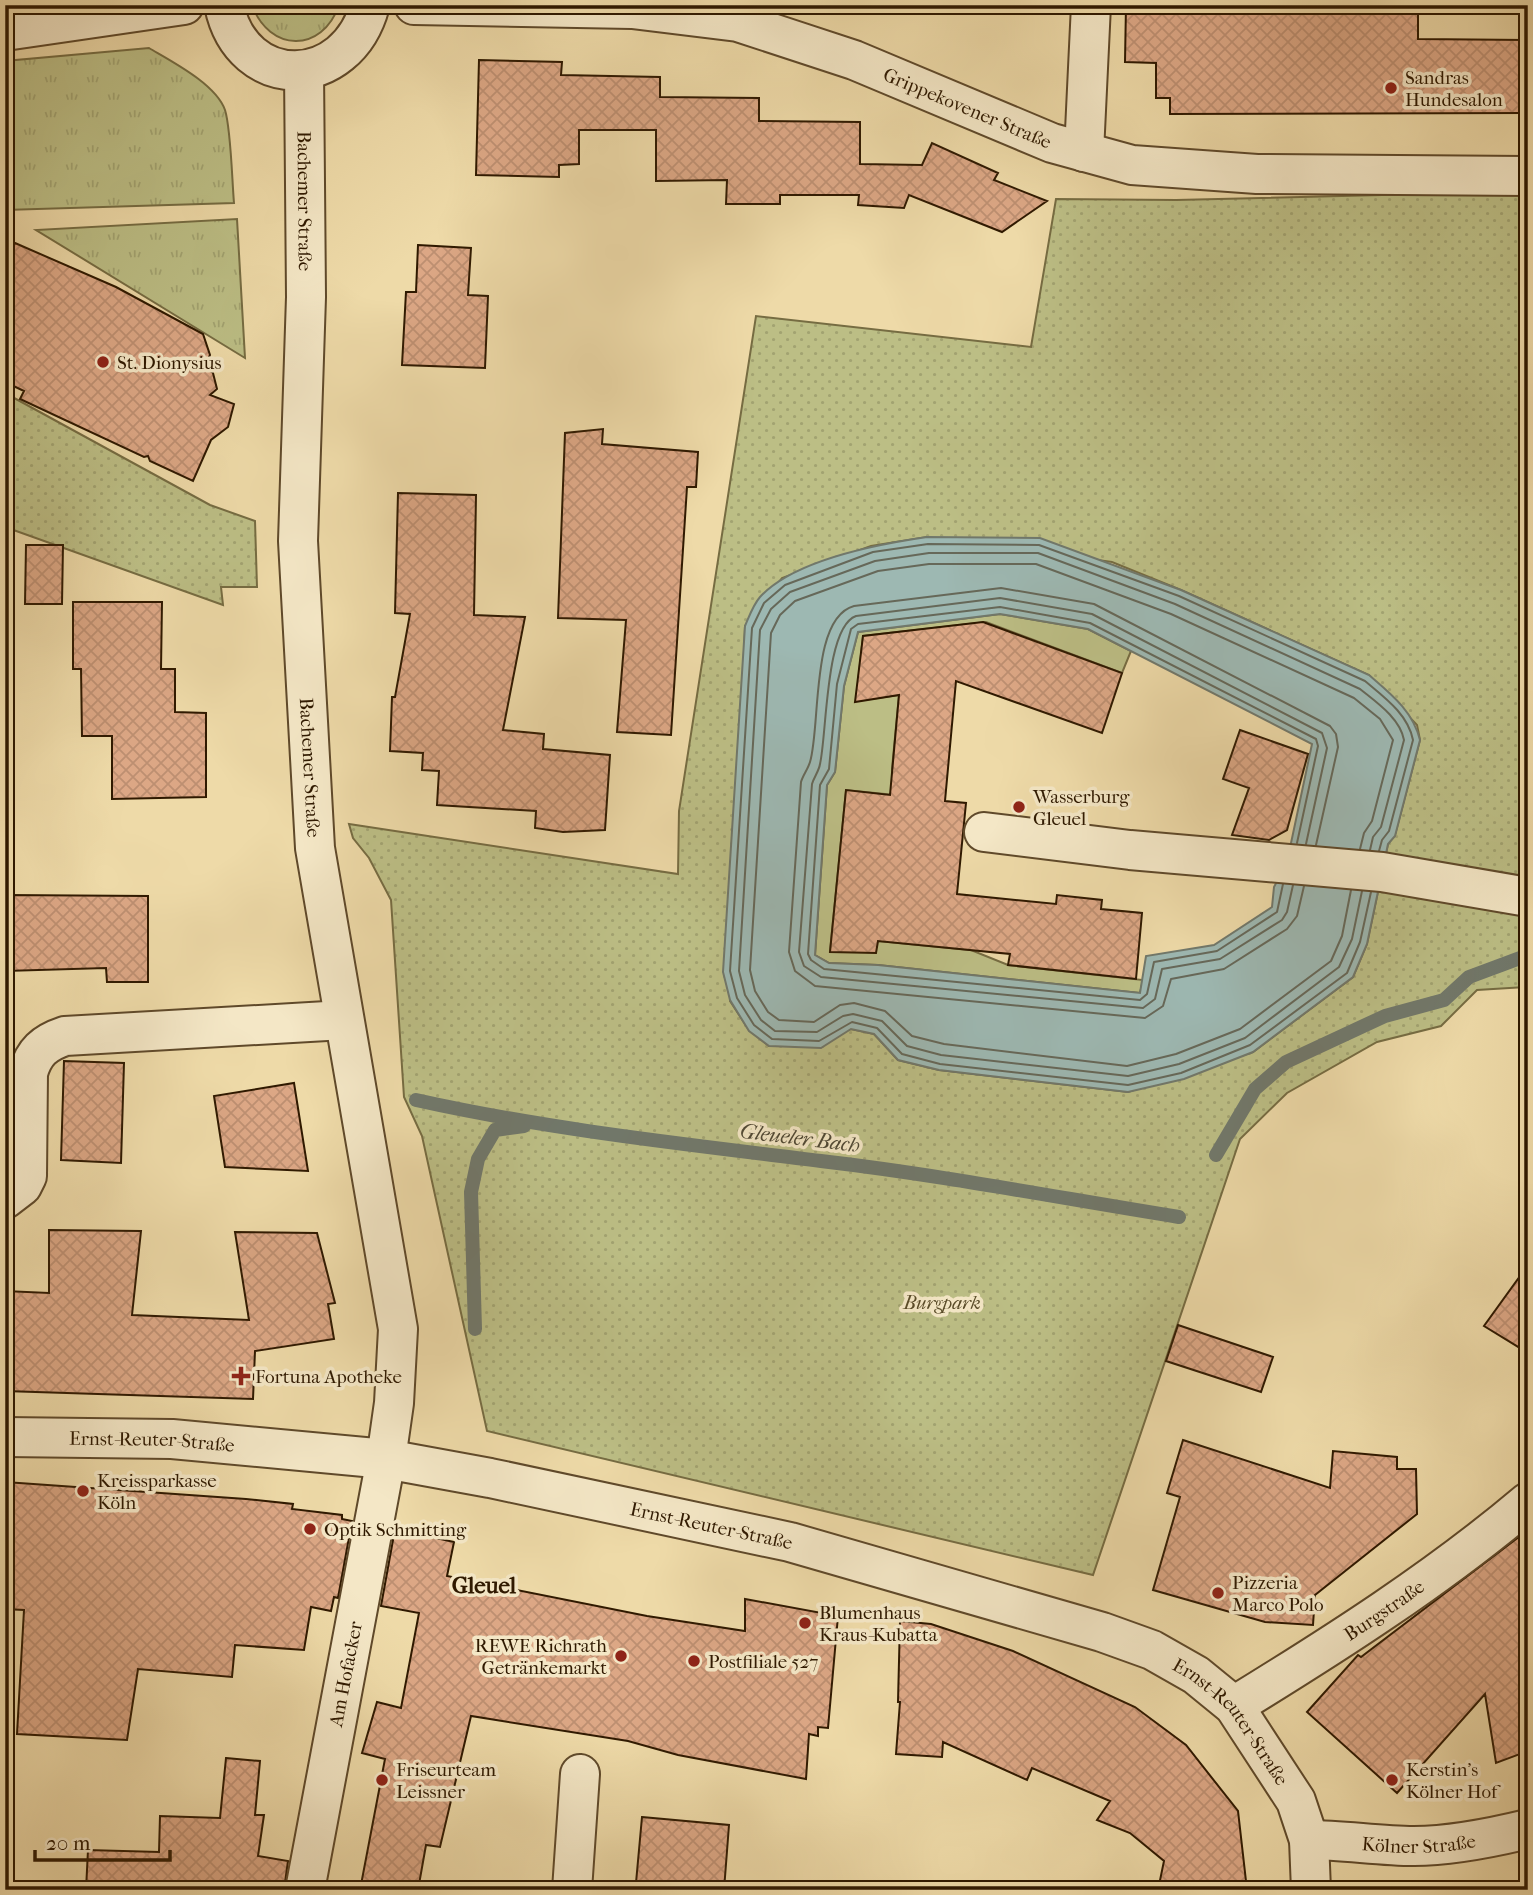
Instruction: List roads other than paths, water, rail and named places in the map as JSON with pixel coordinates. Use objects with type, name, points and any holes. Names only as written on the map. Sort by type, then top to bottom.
[{"type":"street","points":[[5,31],[184,5]]},
{"type":"street","points":[[224,5],[230,29],[255,58],[278,68],[304,70],[321,67],[351,47],[365,25],[370,5]]},
{"type":"street","name":"Grippekovener Straße","points":[[414,5],[632,9],[738,22],[853,60],[1052,143],[1132,165],[1257,174],[1528,176]]},
{"type":"street","points":[[1084,152],[1091,5]]},
{"type":"street","name":"Bachemer Straße","points":[[304,70],[306,297],[298,541],[315,848],[398,1329],[394,1403],[386,1459]]},
{"type":"street","points":[[984,832],[1130,850],[1382,872],[1528,897]]},
{"type":"street","points":[[5,1199],[22,1186],[27,1176],[28,1073],[32,1059],[52,1040],[65,1036],[344,1020]]},
{"type":"street","name":"Ernst-Reuter-Straße","points":[[5,1437],[172,1438],[386,1459],[491,1478],[790,1542],[977,1594],[1152,1650],[1196,1675],[1234,1706],[1283,1779],[1296,1801],[1309,1840],[1311,1890]]},
{"type":"street","name":"Am Hofacker","points":[[305,1890],[386,1459]]},
{"type":"street","name":"Burgstraße","points":[[1234,1706],[1314,1657],[1478,1544],[1528,1502]]},
{"type":"street","points":[[572,1890],[580,1774]]},
{"type":"street","name":"Kölner Straße","points":[[1309,1840],[1351,1840],[1413,1846],[1482,1840],[1528,1829]]},
{"type":"water","points":[[927,537],[1040,538],[1181,590],[1369,675],[1393,696],[1412,720],[1420,740],[1395,836],[1388,844],[1367,944],[1353,977],[1253,1052],[1184,1079],[1128,1092],[939,1070],[898,1060],[874,1034],[851,1029],[821,1048],[769,1046],[749,1031],[730,1000],[723,972],[745,626],[760,597],[794,573],[838,556]],"holes":[[[1000,614],[1088,629],[1312,744],[1287,862],[1274,887],[1272,907],[1214,945],[1146,956],[1140,993],[878,965],[829,963],[815,955],[827,785],[835,772],[844,686],[858,632]]]},
{"type":"waterway","name":"Gleueler Bach","points":[[1216,1155],[1255,1089],[1286,1062],[1385,1016],[1444,1000],[1469,977],[1528,955]]},
{"type":"waterway","name":"Gleueler Bach","points":[[416,1100],[568,1128],[911,1173],[1179,1217]]},
{"type":"waterway","points":[[475,1329],[471,1192],[478,1159],[495,1130],[524,1126]]},
{"type":"place","name":"Sandras Hundesalon","points":[[1391,88]]},
{"type":"place","name":"St. Dionysius","points":[[103,362]]},
{"type":"place","name":"Wasserburg Gleuel","points":[[1019,807]]},
{"type":"place","name":"Fortuna Apotheke","points":[[241,1376]]},
{"type":"place","name":"Kreissparkasse Köln","points":[[83,1491]]},
{"type":"place","name":"Optik Schmitting","points":[[310,1529]]},
{"type":"place","name":"Pizzeria Marco Polo","points":[[1218,1593]]},
{"type":"place","name":"Blumenhaus Kraus-Kubatta","points":[[805,1623]]},
{"type":"place","name":"REWE Richrath Getränkemarkt","points":[[621,1656]]},
{"type":"place","name":"Postfiliale 527","points":[[694,1661]]},
{"type":"place","name":"Friseurteam Leissner","points":[[382,1780]]},
{"type":"place","name":"Kerstin's Kölner Hof","points":[[1392,1780]]},
{"type":"district","name":"Gleuel","points":[[484,1585]]},
{"type":"park label","name":"Burgpark","points":[[942,1302]]}]
